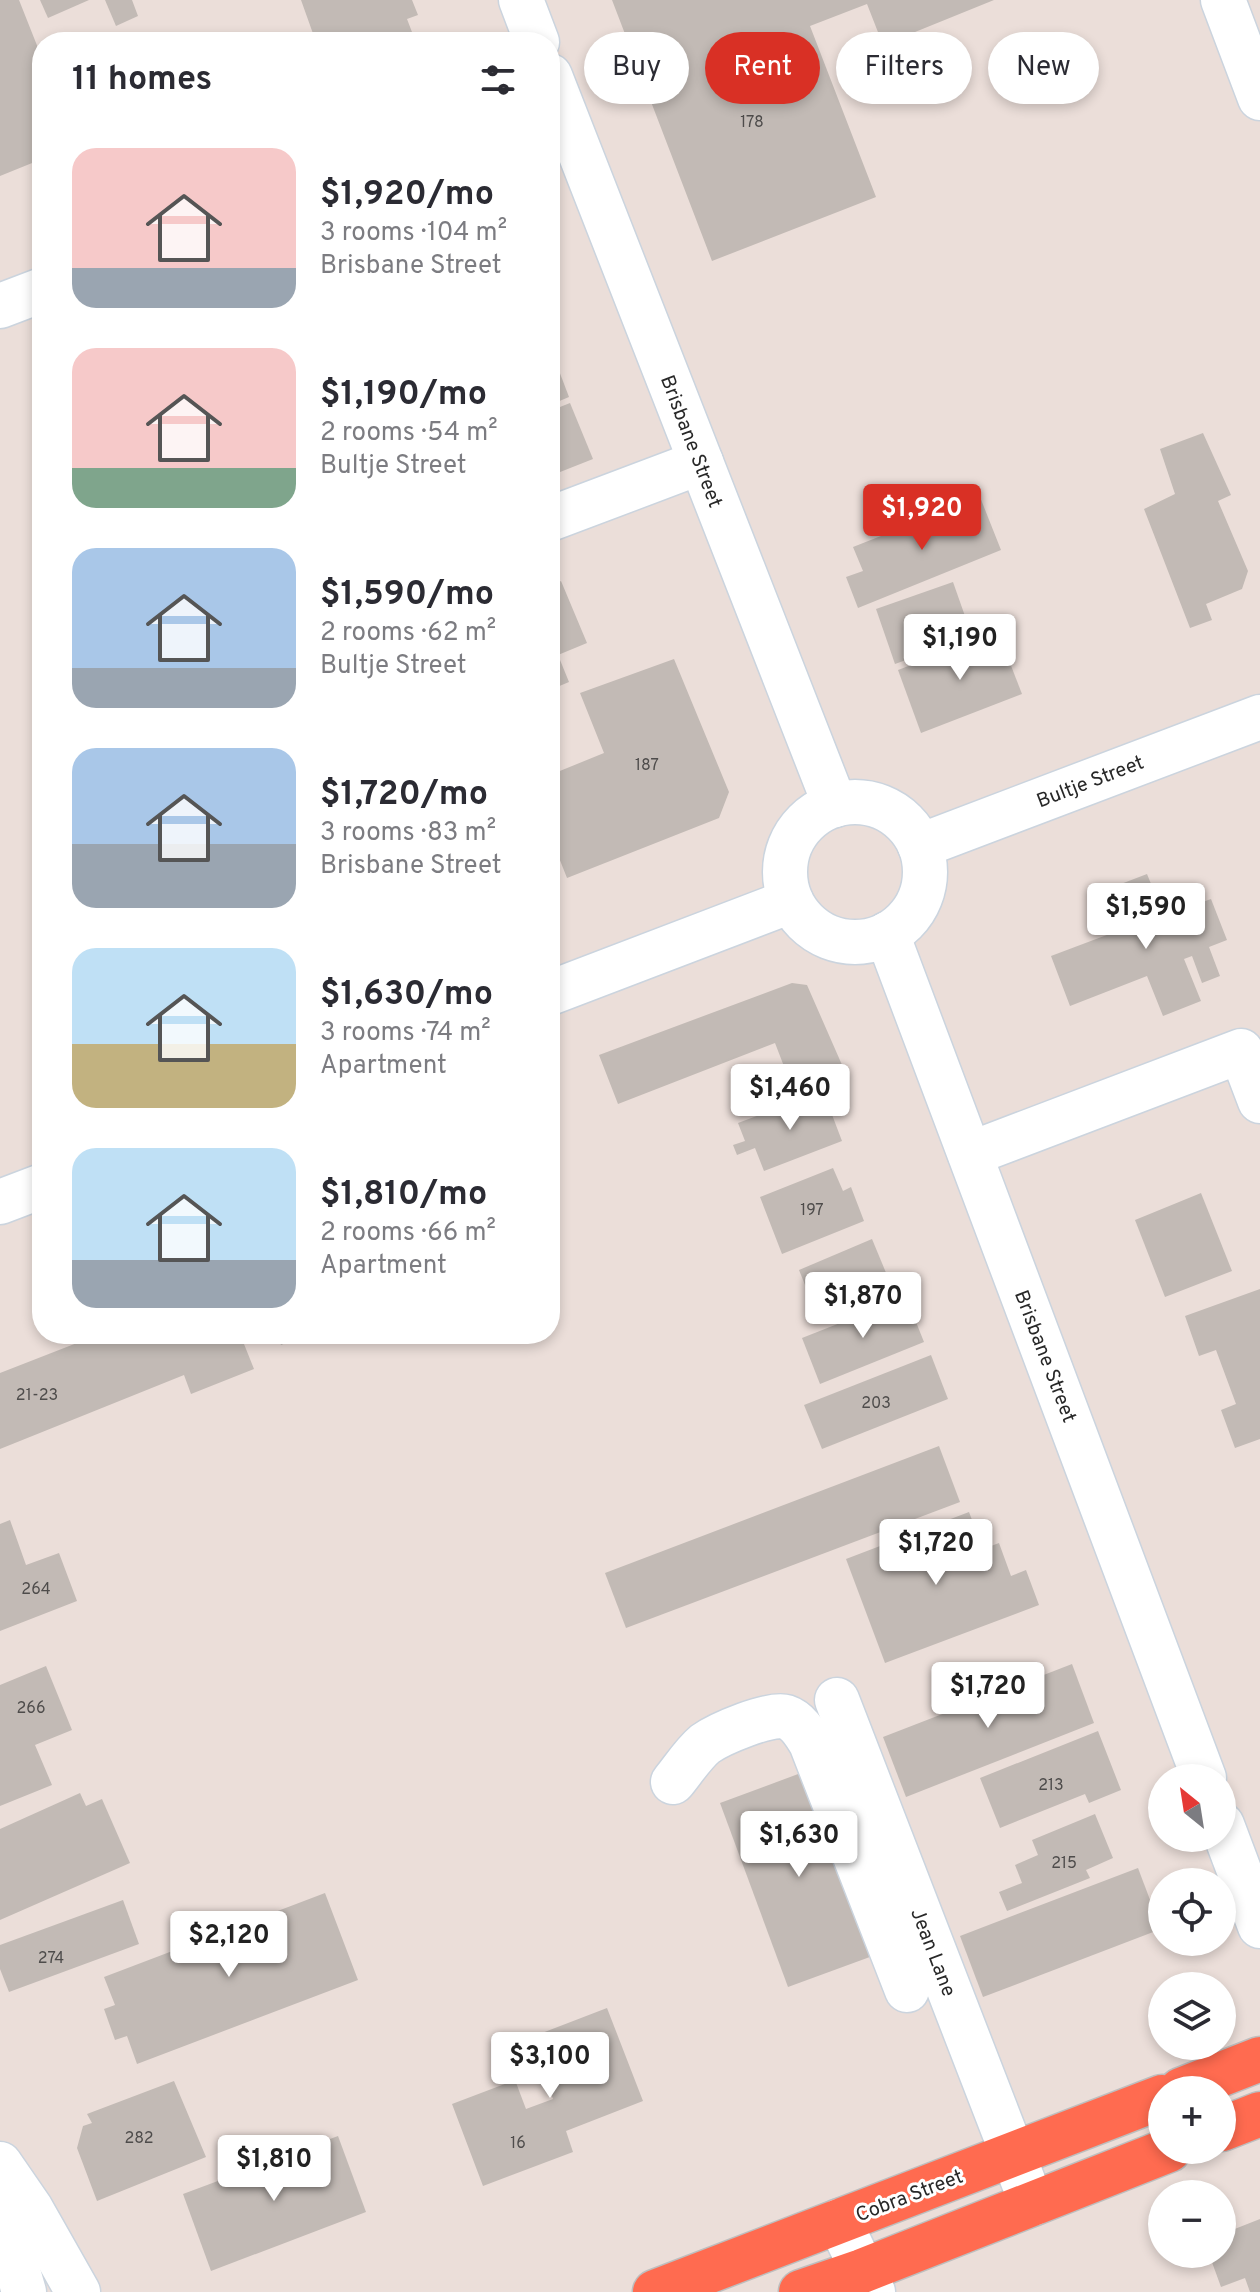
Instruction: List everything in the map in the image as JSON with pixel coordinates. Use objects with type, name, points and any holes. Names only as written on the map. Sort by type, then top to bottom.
[{"type":"highway","points":[[1217,2076],[1260,2059]]},
{"type":"highway","name":"Cobra Street","points":[[655,2292],[1148,2103]]},
{"type":"highway","points":[[1236,2123],[1260,2114]]},
{"type":"highway","points":[[801,2292],[868,2282],[1032,2204],[1148,2158]]},
{"type":"street","points":[[521,0],[533,32]]},
{"type":"street","points":[[1223,0],[1260,98]]},
{"type":"street","name":"Brisbane Street","points":[[560,109],[835,805]]},
{"type":"street","points":[[0,306],[32,294]]},
{"type":"street","points":[[560,515],[701,462]]},
{"type":"street","name":"Bultje Street","points":[[920,846],[1260,717]]},
{"type":"street","points":[[865,804],[894,814],[910,828],[920,846],[925,866],[924,887],[904,923],[887,934],[865,941],[843,942],[822,934],[803,920],[791,901],[785,878],[787,855],[797,833],[814,816],[835,805],[865,804]]},
{"type":"street","points":[[560,989],[791,901]]},
{"type":"street","name":"Brisbane Street","points":[[887,934],[1199,1764]]},
{"type":"street","points":[[970,1154],[1241,1051],[1260,1101]]},
{"type":"street","points":[[0,1202],[32,1190]]},
{"type":"street","name":"Jean Lane","points":[[837,1700],[1032,2204]]},
{"type":"street","points":[[673,1782],[704,1745],[723,1734],[774,1716],[788,1717],[801,1728],[811,1743],[907,1990]]},
{"type":"street","points":[[1232,1852],[1260,1926]]},
{"type":"street","points":[[0,2164],[31,2209],[78,2292]]},
{"type":"street","points":[[2,2219],[24,2292]]},
{"type":"street","points":[[2,2219],[35,2292]]},
{"type":"street","points":[[839,2221],[868,2282]]},
{"type":"building","points":[[0,0],[19,0],[32,33],[32,163],[0,176]]},
{"type":"building","points":[[40,0],[89,0],[48,18]]},
{"type":"building","points":[[105,0],[132,0],[138,16],[116,26]]},
{"type":"building","points":[[301,0],[412,0],[418,15],[407,19],[412,32],[312,32]]},
{"type":"building","points":[[612,0],[994,0],[915,32],[878,32],[867,4],[810,26],[812,32],[705,32],[705,104],[820,104],[820,52],[836,93],[836,104],[840,104],[876,197],[712,261],[652,104],[689,104],[689,32],[624,32]]},
{"type":"building","points":[[560,373],[569,397],[560,401]]},
{"type":"building","points":[[570,403],[593,459],[560,472],[560,407]]},
{"type":"building","points":[[1203,433],[1231,495],[1218,501],[1248,571],[1242,589],[1206,604],[1212,620],[1190,628],[1144,509],[1175,494],[1160,449]]},
{"type":"building","points":[[980,497],[1001,550],[858,608],[846,577],[863,571],[853,547]]},
{"type":"building","points":[[560,581],[587,643],[560,654]]},
{"type":"building","points":[[953,582],[972,636],[895,664],[876,609]]},
{"type":"building","points":[[998,632],[1022,694],[921,733],[898,670]]},
{"type":"building","points":[[674,659],[729,792],[719,818],[567,878],[560,860],[560,771],[604,753],[580,693]]},
{"type":"building","points":[[560,660],[569,682],[560,686]]},
{"type":"building","points":[[1147,874],[1164,916],[1211,899],[1227,940],[1209,947],[1220,976],[1202,983],[1192,956],[1184,959],[1201,1001],[1163,1016],[1147,976],[1070,1006],[1051,956],[1128,927],[1113,887]]},
{"type":"building","points":[[792,983],[807,985],[846,1074],[795,1095],[775,1043],[618,1104],[599,1055]]},
{"type":"building","points":[[823,1091],[842,1141],[764,1171],[755,1148],[737,1155],[733,1145],[745,1141],[738,1123]]},
{"type":"building","points":[[833,1168],[843,1191],[851,1187],[864,1221],[782,1254],[760,1197]]},
{"type":"building","points":[[1201,1193],[1232,1271],[1165,1297],[1135,1220]]},
{"type":"building","points":[[872,1239],[894,1292],[820,1322],[799,1270]]},
{"type":"building","points":[[1260,1289],[1260,1439],[1235,1448],[1221,1410],[1236,1404],[1216,1350],[1199,1356],[1185,1316]]},
{"type":"building","points":[[906,1297],[924,1342],[820,1384],[802,1338]]},
{"type":"building","points":[[74,1344],[244,1344],[254,1369],[191,1394],[184,1375],[0,1449],[0,1373]]},
{"type":"building","points":[[931,1355],[948,1399],[822,1449],[804,1405]]},
{"type":"building","points":[[939,1446],[960,1502],[626,1628],[605,1573]]},
{"type":"building","points":[[969,1512],[983,1549],[999,1543],[1011,1576],[1026,1570],[1039,1605],[885,1663],[846,1559]]},
{"type":"building","points":[[10,1520],[26,1565],[59,1553],[77,1601],[0,1631],[0,1524]]},
{"type":"building","points":[[1072,1664],[1094,1723],[906,1797],[883,1737]]},
{"type":"building","points":[[46,1666],[72,1730],[35,1745],[52,1785],[0,1806],[0,1685]]},
{"type":"building","points":[[1098,1731],[1121,1790],[1089,1803],[1085,1794],[1000,1828],[980,1778]]},
{"type":"building","points":[[809,1770],[878,1954],[788,1987],[720,1803]]},
{"type":"building","points":[[80,1793],[86,1806],[102,1799],[130,1863],[0,1920],[0,1829]]},
{"type":"building","points":[[1095,1814],[1113,1858],[1086,1870],[1090,1878],[1007,1911],[999,1892],[1022,1883],[1015,1865],[1038,1855],[1032,1840]]},
{"type":"building","points":[[1138,1868],[1148,1895],[1148,1934],[983,1997],[960,1936]]},
{"type":"building","points":[[325,1893],[358,1980],[137,2064],[127,2036],[115,2040],[104,2009],[115,2005],[104,1977]]},
{"type":"building","points":[[123,1900],[139,1944],[9,1992],[0,1969],[0,1945]]},
{"type":"building","points":[[607,2008],[643,2101],[566,2131],[573,2152],[483,2186],[452,2104],[515,2080],[526,2109],[553,2099],[529,2038]]},
{"type":"building","points":[[174,2081],[206,2157],[97,2201],[77,2148],[83,2126],[92,2123],[87,2114]]},
{"type":"building","points":[[338,2136],[366,2212],[211,2271],[183,2194]]},
{"type":"building","points":[[1260,2219],[1260,2292],[1250,2292],[1245,2278],[1221,2287],[1214,2268],[1236,2268],[1236,2228]]}]
